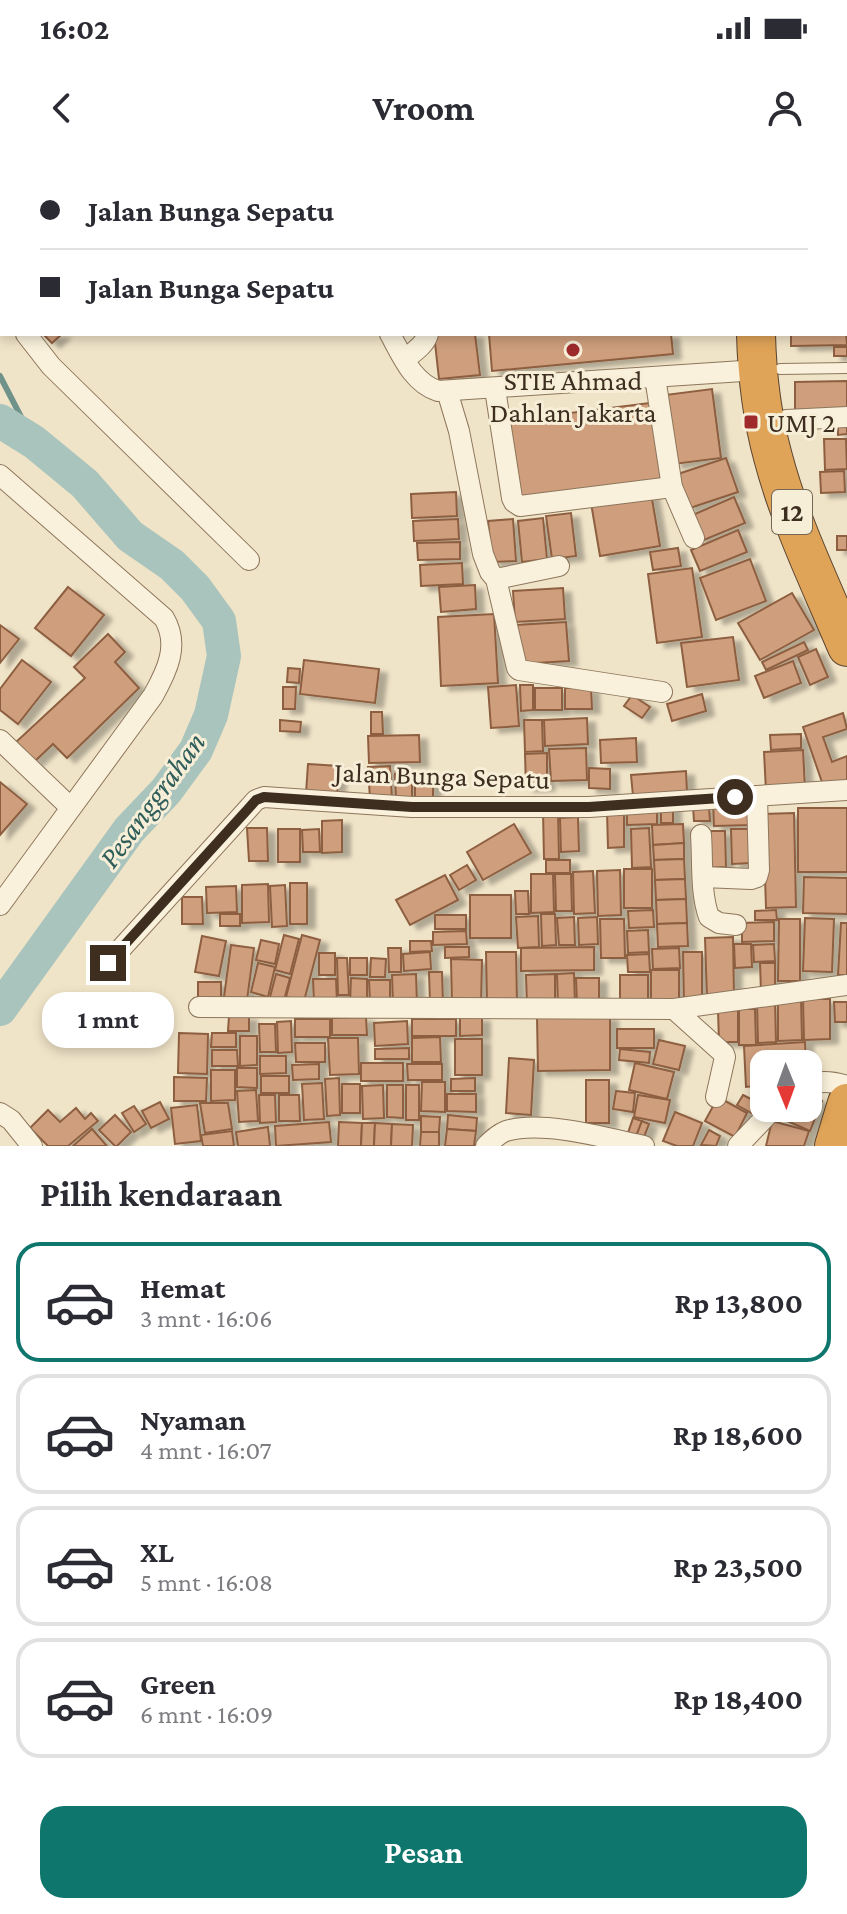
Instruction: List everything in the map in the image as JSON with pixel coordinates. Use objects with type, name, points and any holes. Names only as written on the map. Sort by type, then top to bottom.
[{"type":"highway","name":"12","points":[[768,352],[792,450],[811,510],[847,587]]},
{"type":"highway","name":"12","points":[[768,352],[767,433],[777,473],[847,647]]},
{"type":"highway","points":[[834,1146],[847,1103]]},
{"type":"street","points":[[28,336],[51,366],[249,560]]},
{"type":"street","points":[[391,336],[422,384],[438,391],[655,377],[768,352]]},
{"type":"street","points":[[405,359],[428,336]]},
{"type":"street","points":[[655,377],[672,487],[694,538]]},
{"type":"street","points":[[495,389],[512,498],[516,505],[672,487]]},
{"type":"street","points":[[447,391],[459,431],[483,554],[496,579],[516,667],[519,670],[662,692]]},
{"type":"street","points":[[786,420],[847,417]]},
{"type":"street","points":[[0,475],[164,618],[172,651],[169,668],[153,696],[0,905]]},
{"type":"street","points":[[496,579],[559,566]]},
{"type":"street","points":[[0,740],[70,807]]},
{"type":"street","name":"Jalan Bunga Sepatu","points":[[108,963],[256,800],[264,797],[412,807],[589,807],[847,790]]},
{"type":"street","points":[[703,877],[757,877],[757,796]]},
{"type":"street","points":[[701,835],[709,917],[719,923],[736,925]]},
{"type":"street","points":[[199,1007],[674,1009],[847,985]]},
{"type":"street","points":[[674,1009],[724,1054],[716,1097]]},
{"type":"street","points":[[822,1082],[847,1086]]},
{"type":"street","points":[[5,1116],[32,1146]]},
{"type":"street","points":[[738,1146],[761,1122]]},
{"type":"street","points":[[486,1146],[506,1131],[537,1128],[644,1146]]},
{"type":"lane","points":[[768,352],[847,368]]},
{"type":"building","points":[[45,336],[60,336],[52,343]]},
{"type":"building","points":[[434,336],[475,336],[480,375],[439,379]]},
{"type":"building","points":[[489,336],[671,336],[673,354],[492,371]]},
{"type":"building","points":[[791,336],[846,336],[847,345],[791,346]]},
{"type":"building","points":[[834,347],[847,347],[847,356],[834,356]]},
{"type":"building","points":[[847,381],[847,414],[795,414],[795,382]]},
{"type":"building","points":[[712,389],[721,458],[674,464],[665,395]]},
{"type":"building","points":[[657,402],[667,482],[516,500],[506,421]]},
{"type":"building","points":[[838,421],[847,421],[847,434],[838,435]]},
{"type":"building","points":[[824,439],[846,439],[847,469],[825,470]]},
{"type":"building","points":[[726,458],[738,492],[687,509],[675,475]]},
{"type":"building","points":[[844,471],[845,492],[821,493],[820,472]]},
{"type":"building","points":[[456,492],[457,516],[412,518],[411,494]]},
{"type":"building","points":[[651,493],[660,546],[600,556],[591,503]]},
{"type":"building","points":[[734,497],[745,523],[699,542],[688,517]]},
{"type":"building","points":[[571,513],[576,556],[552,559],[546,516]]},
{"type":"building","points":[[543,518],[547,559],[522,562],[518,521]]},
{"type":"building","points":[[458,519],[459,539],[414,541],[413,521]]},
{"type":"building","points":[[513,519],[516,561],[492,562],[488,521]]},
{"type":"building","points":[[738,530],[747,552],[700,571],[691,550]]},
{"type":"building","points":[[837,536],[847,536],[847,550],[837,550]]},
{"type":"building","points":[[460,542],[460,559],[418,560],[417,543]]},
{"type":"building","points":[[678,548],[681,566],[653,570],[650,552]]},
{"type":"building","points":[[750,559],[766,601],[716,620],[700,578]]},
{"type":"building","points":[[462,563],[463,584],[421,586],[420,565]]},
{"type":"building","points":[[692,568],[702,637],[657,643],[648,574]]},
{"type":"building","points":[[475,585],[476,609],[441,612],[439,587]]},
{"type":"building","points":[[68,587],[104,615],[71,656],[35,628]]},
{"type":"building","points":[[563,588],[565,619],[515,622],[513,591]]},
{"type":"building","points":[[792,593],[814,630],[760,660],[738,623]]},
{"type":"building","points":[[494,614],[498,683],[441,686],[438,617]]},
{"type":"building","points":[[566,622],[569,661],[519,664],[516,625]]},
{"type":"building","points":[[0,625],[19,639],[0,663]]},
{"type":"building","points":[[108,634],[125,652],[115,662],[139,688],[67,758],[53,744],[34,762],[15,743],[85,678],[74,667]]},
{"type":"building","points":[[733,637],[739,680],[687,687],[681,643]]},
{"type":"building","points":[[804,642],[808,650],[766,670],[762,662]]},
{"type":"building","points":[[816,649],[828,677],[810,685],[798,657]]},
{"type":"building","points":[[22,660],[51,682],[18,724],[0,710],[0,689]]},
{"type":"building","points":[[304,660],[379,669],[375,703],[300,694]]},
{"type":"building","points":[[793,661],[801,683],[764,698],[755,676]]},
{"type":"building","points":[[288,668],[300,669],[299,683],[287,682]]},
{"type":"building","points":[[516,685],[519,726],[491,728],[488,687]]},
{"type":"building","points":[[520,685],[533,685],[533,710],[521,711]]},
{"type":"building","points":[[283,687],[296,687],[295,709],[283,709]]},
{"type":"building","points":[[535,688],[562,688],[562,710],[535,710]]},
{"type":"building","points":[[565,688],[591,688],[592,709],[565,709]]},
{"type":"building","points":[[702,694],[706,711],[672,721],[667,704]]},
{"type":"building","points":[[632,695],[650,707],[642,718],[624,706]]},
{"type":"building","points":[[371,712],[382,712],[383,734],[371,734]]},
{"type":"building","points":[[843,713],[847,729],[823,737],[832,762],[847,756],[847,780],[824,788],[803,727]]},
{"type":"building","points":[[587,718],[588,744],[545,746],[544,720]]},
{"type":"building","points":[[280,720],[301,722],[300,732],[280,731]]},
{"type":"building","points":[[524,720],[542,720],[543,751],[525,752]]},
{"type":"building","points":[[801,734],[801,748],[771,750],[770,735]]},
{"type":"building","points":[[419,735],[420,762],[369,763],[368,736]]},
{"type":"building","points":[[636,738],[637,762],[601,763],[600,740]]},
{"type":"building","points":[[586,748],[587,780],[551,781],[549,749]]},
{"type":"building","points":[[803,750],[805,789],[766,791],[764,752]]},
{"type":"building","points":[[547,753],[547,786],[526,787],[525,754]]},
{"type":"building","points":[[308,764],[339,766],[337,795],[306,793]]},
{"type":"building","points":[[390,766],[392,798],[370,799],[368,767]]},
{"type":"building","points":[[589,768],[610,769],[610,789],[589,788]]},
{"type":"building","points":[[686,771],[687,792],[633,796],[631,775]]},
{"type":"building","points":[[412,773],[412,800],[396,800],[395,774]]},
{"type":"building","points":[[415,776],[433,776],[433,805],[415,805]]},
{"type":"building","points":[[0,782],[27,804],[0,835]]},
{"type":"building","points":[[750,801],[751,825],[714,826],[713,803]]},
{"type":"building","points":[[657,805],[657,824],[627,825],[627,807]]},
{"type":"building","points":[[661,805],[673,805],[673,823],[661,823]]},
{"type":"building","points":[[693,806],[709,806],[710,821],[694,821]]},
{"type":"building","points":[[798,808],[847,808],[847,872],[798,872]]},
{"type":"building","points":[[624,810],[624,847],[608,848],[607,811]]},
{"type":"building","points":[[543,811],[558,811],[559,859],[544,859]]},
{"type":"building","points":[[794,813],[796,907],[766,908],[763,814]]},
{"type":"building","points":[[578,817],[579,851],[561,852],[560,818]]},
{"type":"building","points":[[342,820],[342,852],[322,853],[322,821]]},
{"type":"building","points":[[514,824],[531,853],[483,880],[467,852]]},
{"type":"building","points":[[683,824],[684,843],[653,845],[652,825]]},
{"type":"building","points":[[247,828],[267,828],[268,861],[249,861]]},
{"type":"building","points":[[649,828],[651,867],[632,868],[631,829]]},
{"type":"building","points":[[278,829],[300,829],[300,862],[278,862]]},
{"type":"building","points":[[319,829],[320,852],[303,852],[302,830]]},
{"type":"building","points":[[731,829],[749,829],[751,863],[732,864]]},
{"type":"building","points":[[705,831],[725,831],[726,867],[706,868]]},
{"type":"building","points":[[684,843],[684,859],[654,860],[653,845]]},
{"type":"building","points":[[684,859],[685,879],[655,880],[654,860]]},
{"type":"building","points":[[546,860],[570,860],[570,873],[546,873]]},
{"type":"building","points":[[467,865],[476,880],[459,890],[450,875]]},
{"type":"building","points":[[624,869],[652,869],[652,908],[624,908]]},
{"type":"building","points":[[620,870],[621,915],[598,916],[597,871]]},
{"type":"building","points":[[593,871],[595,913],[574,914],[573,872]]},
{"type":"building","points":[[531,874],[553,874],[554,912],[531,913]]},
{"type":"building","points":[[555,874],[571,874],[572,911],[556,911]]},
{"type":"building","points":[[445,875],[458,900],[410,925],[396,900]]},
{"type":"building","points":[[804,877],[847,878],[847,914],[803,913]]},
{"type":"building","points":[[685,879],[686,899],[656,900],[655,880]]},
{"type":"building","points":[[290,883],[307,883],[307,924],[290,924]]},
{"type":"building","points":[[268,884],[269,922],[242,923],[242,885]]},
{"type":"building","points":[[285,885],[287,926],[272,927],[270,886]]},
{"type":"building","points":[[236,886],[237,912],[207,913],[206,887]]},
{"type":"building","points":[[515,891],[528,891],[529,914],[516,914]]},
{"type":"building","points":[[470,895],[511,895],[511,938],[470,938]]},
{"type":"building","points":[[182,897],[202,897],[203,924],[182,924]]},
{"type":"building","points":[[686,899],[687,923],[657,924],[656,900]]},
{"type":"building","points":[[653,910],[654,927],[629,928],[628,911]]},
{"type":"building","points":[[776,910],[777,920],[755,920],[755,911]]},
{"type":"building","points":[[220,914],[240,914],[240,926],[220,926]]},
{"type":"building","points":[[541,914],[555,914],[556,945],[542,946]]},
{"type":"building","points":[[435,915],[466,915],[466,929],[435,929]]},
{"type":"building","points":[[538,916],[539,947],[518,948],[516,917]]},
{"type":"building","points":[[574,917],[575,945],[559,945],[557,918]]},
{"type":"building","points":[[597,917],[598,944],[579,945],[578,918]]},
{"type":"building","points":[[805,918],[834,919],[832,972],[803,971]]},
{"type":"building","points":[[600,919],[624,919],[625,958],[601,958]]},
{"type":"building","points":[[779,919],[800,919],[800,981],[778,981]]},
{"type":"building","points":[[774,922],[774,941],[742,942],[742,923]]},
{"type":"building","points":[[687,923],[688,946],[658,947],[657,924]]},
{"type":"building","points":[[841,923],[847,923],[847,975],[838,975]]},
{"type":"building","points":[[648,930],[649,952],[628,953],[627,931]]},
{"type":"building","points":[[466,931],[467,944],[433,945],[433,932]]},
{"type":"building","points":[[284,935],[299,939],[290,974],[275,970]]},
{"type":"building","points":[[302,935],[320,940],[304,1001],[286,997]]},
{"type":"building","points":[[202,936],[226,941],[219,976],[195,972]]},
{"type":"building","points":[[733,937],[734,997],[707,998],[705,938]]},
{"type":"building","points":[[261,940],[279,944],[275,964],[256,960]]},
{"type":"building","points":[[410,941],[431,941],[432,951],[410,952]]},
{"type":"building","points":[[734,944],[751,944],[752,967],[735,968]]},
{"type":"building","points":[[774,944],[775,961],[754,962],[753,945]]},
{"type":"building","points":[[231,945],[254,948],[247,1000],[224,997]]},
{"type":"building","points":[[445,947],[469,947],[469,957],[445,958]]},
{"type":"building","points":[[594,947],[594,970],[521,971],[521,948]]},
{"type":"building","points":[[388,948],[401,948],[401,972],[389,972]]},
{"type":"building","points":[[679,948],[680,968],[653,969],[652,949]]},
{"type":"building","points":[[430,952],[431,969],[404,971],[403,954]]},
{"type":"building","points":[[486,952],[516,952],[517,1002],[487,1003]]},
{"type":"building","points":[[683,952],[702,952],[702,1004],[684,1004]]},
{"type":"building","points":[[319,953],[335,953],[335,975],[319,975]]},
{"type":"building","points":[[649,954],[650,972],[628,972],[627,955]]},
{"type":"building","points":[[337,958],[347,958],[349,995],[338,995]]},
{"type":"building","points":[[350,958],[367,958],[367,975],[350,975]]},
{"type":"building","points":[[371,958],[386,959],[385,977],[370,977]]},
{"type":"building","points":[[451,959],[482,960],[481,1005],[452,1005]]},
{"type":"building","points":[[258,963],[275,967],[268,997],[251,992]]},
{"type":"building","points":[[760,963],[775,963],[775,992],[761,992]]},
{"type":"building","points":[[651,970],[679,970],[679,1008],[651,1008]]},
{"type":"building","points":[[429,972],[442,972],[443,1004],[430,1004]]},
{"type":"building","points":[[574,973],[575,1005],[558,1006],[557,974]]},
{"type":"building","points":[[276,974],[290,978],[283,1004],[269,1001]]},
{"type":"building","points":[[416,974],[417,1004],[393,1004],[392,975]]},
{"type":"building","points":[[555,974],[555,1006],[527,1006],[526,975]]},
{"type":"building","points":[[620,975],[648,975],[648,1002],[620,1003]]},
{"type":"building","points":[[351,978],[367,979],[367,1004],[350,1004]]},
{"type":"building","points":[[576,978],[599,978],[599,1005],[577,1005]]},
{"type":"building","points":[[313,979],[336,979],[337,1002],[314,1003]]},
{"type":"building","points":[[369,980],[390,980],[390,1003],[370,1002]]},
{"type":"building","points":[[198,982],[221,982],[221,1003],[198,1004]]},
{"type":"building","points":[[778,998],[801,998],[802,1040],[778,1041]]},
{"type":"building","points":[[803,999],[830,999],[830,1039],[804,1040]]},
{"type":"building","points":[[775,1002],[776,1042],[758,1043],[757,1003]]},
{"type":"building","points":[[834,1002],[847,1002],[847,1022],[835,1022]]},
{"type":"building","points":[[739,1009],[755,1009],[756,1045],[739,1045]]},
{"type":"building","points":[[738,1010],[738,1042],[719,1042],[718,1011]]},
{"type":"building","points":[[229,1016],[249,1016],[249,1031],[228,1031]]},
{"type":"building","points":[[610,1016],[610,1070],[538,1071],[537,1017]]},
{"type":"building","points":[[366,1017],[367,1035],[332,1035],[332,1018]]},
{"type":"building","points":[[482,1017],[482,1035],[460,1036],[460,1018]]},
{"type":"building","points":[[295,1019],[330,1019],[330,1037],[295,1037]]},
{"type":"building","points":[[412,1019],[456,1019],[456,1036],[412,1036]]},
{"type":"building","points":[[291,1021],[292,1052],[278,1053],[277,1022]]},
{"type":"building","points":[[407,1021],[408,1044],[375,1046],[374,1023]]},
{"type":"building","points":[[259,1024],[275,1024],[276,1052],[260,1052]]},
{"type":"building","points":[[617,1029],[654,1029],[654,1048],[617,1048]]},
{"type":"building","points":[[179,1033],[208,1034],[207,1074],[178,1073]]},
{"type":"building","points":[[212,1033],[236,1033],[236,1047],[211,1047]]},
{"type":"building","points":[[240,1036],[257,1036],[257,1065],[240,1066]]},
{"type":"building","points":[[440,1037],[441,1062],[412,1062],[412,1038]]},
{"type":"building","points":[[328,1038],[358,1038],[359,1074],[330,1075]]},
{"type":"building","points":[[455,1039],[482,1039],[482,1075],[455,1075]]},
{"type":"building","points":[[659,1040],[685,1046],[679,1070],[653,1064]]},
{"type":"building","points":[[805,1042],[805,1050],[750,1050],[750,1087],[746,1087],[744,1046]]},
{"type":"building","points":[[295,1043],[325,1043],[325,1062],[296,1062]]},
{"type":"building","points":[[409,1048],[409,1059],[375,1059],[375,1049]]},
{"type":"building","points":[[620,1049],[650,1052],[649,1063],[619,1060]]},
{"type":"building","points":[[212,1050],[237,1050],[238,1066],[212,1066]]},
{"type":"building","points":[[260,1056],[286,1056],[286,1073],[260,1074]]},
{"type":"building","points":[[509,1058],[534,1060],[531,1115],[506,1113]]},
{"type":"building","points":[[361,1063],[403,1063],[403,1081],[361,1081]]},
{"type":"building","points":[[635,1063],[674,1072],[667,1099],[629,1090]]},
{"type":"building","points":[[319,1064],[319,1079],[293,1080],[292,1065]]},
{"type":"building","points":[[407,1064],[442,1064],[442,1080],[408,1080]]},
{"type":"building","points":[[237,1068],[257,1068],[257,1088],[237,1087]]},
{"type":"building","points":[[211,1070],[235,1070],[235,1100],[211,1101]]},
{"type":"building","points":[[261,1076],[289,1076],[289,1093],[261,1093]]},
{"type":"building","points":[[174,1077],[207,1078],[206,1101],[174,1101]]},
{"type":"building","points":[[339,1078],[340,1115],[327,1116],[325,1079]]},
{"type":"building","points":[[475,1078],[475,1091],[451,1091],[451,1079]]},
{"type":"building","points":[[586,1080],[609,1080],[609,1123],[586,1123]]},
{"type":"building","points":[[422,1082],[445,1082],[445,1112],[421,1111]]},
{"type":"building","points":[[322,1083],[324,1119],[304,1120],[302,1084]]},
{"type":"building","points":[[342,1084],[360,1084],[360,1113],[342,1113]]},
{"type":"building","points":[[383,1085],[384,1118],[363,1119],[362,1086]]},
{"type":"building","points":[[387,1085],[403,1085],[403,1118],[387,1117]]},
{"type":"building","points":[[406,1085],[419,1085],[419,1120],[406,1120]]},
{"type":"building","points":[[256,1090],[258,1121],[239,1122],[237,1091]]},
{"type":"building","points":[[616,1091],[635,1093],[633,1112],[613,1109]]},
{"type":"building","points":[[447,1094],[476,1094],[476,1112],[447,1111]]},
{"type":"building","points":[[259,1095],[275,1095],[276,1122],[260,1123]]},
{"type":"building","points":[[279,1095],[299,1095],[300,1121],[279,1121]]},
{"type":"building","points":[[638,1095],[670,1100],[665,1123],[634,1117]]},
{"type":"building","points":[[743,1095],[750,1098],[750,1112],[737,1105]]},
{"type":"building","points":[[718,1097],[747,1113],[735,1137],[705,1121]]},
{"type":"building","points":[[160,1102],[169,1119],[151,1128],[142,1111]]},
{"type":"building","points":[[200,1103],[228,1103],[232,1129],[205,1133]]},
{"type":"building","points":[[197,1105],[201,1141],[175,1144],[171,1108]]},
{"type":"building","points":[[134,1106],[146,1124],[134,1132],[122,1113]]},
{"type":"building","points":[[76,1108],[85,1119],[91,1113],[98,1121],[68,1146],[48,1146],[30,1128],[48,1110],[60,1122]]},
{"type":"building","points":[[675,1112],[702,1123],[693,1146],[677,1146],[663,1141]]},
{"type":"building","points":[[115,1115],[131,1132],[117,1146],[99,1130]]},
{"type":"building","points":[[448,1115],[477,1118],[476,1131],[447,1129]]},
{"type":"building","points":[[421,1116],[440,1117],[439,1132],[421,1132]]},
{"type":"building","points":[[633,1118],[642,1121],[635,1139],[627,1136]]},
{"type":"building","points":[[642,1121],[649,1124],[642,1142],[635,1139]]},
{"type":"building","points":[[329,1122],[331,1142],[276,1146],[275,1126]]},
{"type":"building","points":[[339,1122],[362,1123],[361,1146],[338,1146]]},
{"type":"building","points":[[772,1122],[809,1131],[804,1146],[766,1146]]},
{"type":"building","points":[[789,1122],[814,1122],[810,1131]]},
{"type":"building","points":[[362,1123],[375,1123],[374,1146],[361,1146]]},
{"type":"building","points":[[375,1123],[392,1124],[391,1146],[374,1146]]},
{"type":"building","points":[[392,1124],[413,1125],[412,1146],[391,1146]]},
{"type":"building","points":[[268,1127],[270,1146],[238,1146],[236,1132]]},
{"type":"building","points":[[92,1129],[107,1146],[73,1146]]},
{"type":"building","points":[[447,1129],[476,1131],[474,1146],[445,1146]]},
{"type":"building","points":[[709,1130],[720,1136],[716,1146],[701,1145]]},
{"type":"building","points":[[232,1131],[234,1146],[203,1146],[201,1135]]},
{"type":"building","points":[[421,1132],[439,1132],[439,1146],[420,1146]]},
{"type":"waterway","points":[[0,376],[34,442]]},
{"type":"waterway","name":"Pesanggrahan","points":[[0,421],[34,442],[85,484],[130,536],[172,565],[195,588],[219,621],[224,656],[211,715],[196,750],[166,791],[129,830],[0,1009]]},
{"type":"place","name":"STIE Ahmad Dahlan Jakarta","points":[[573,350]]},
{"type":"place","name":"UMJ 2","points":[[751,422]]},
{"type":"route","points":[[108,963],[256,800],[264,797],[412,807],[589,807],[735,797]]}]
